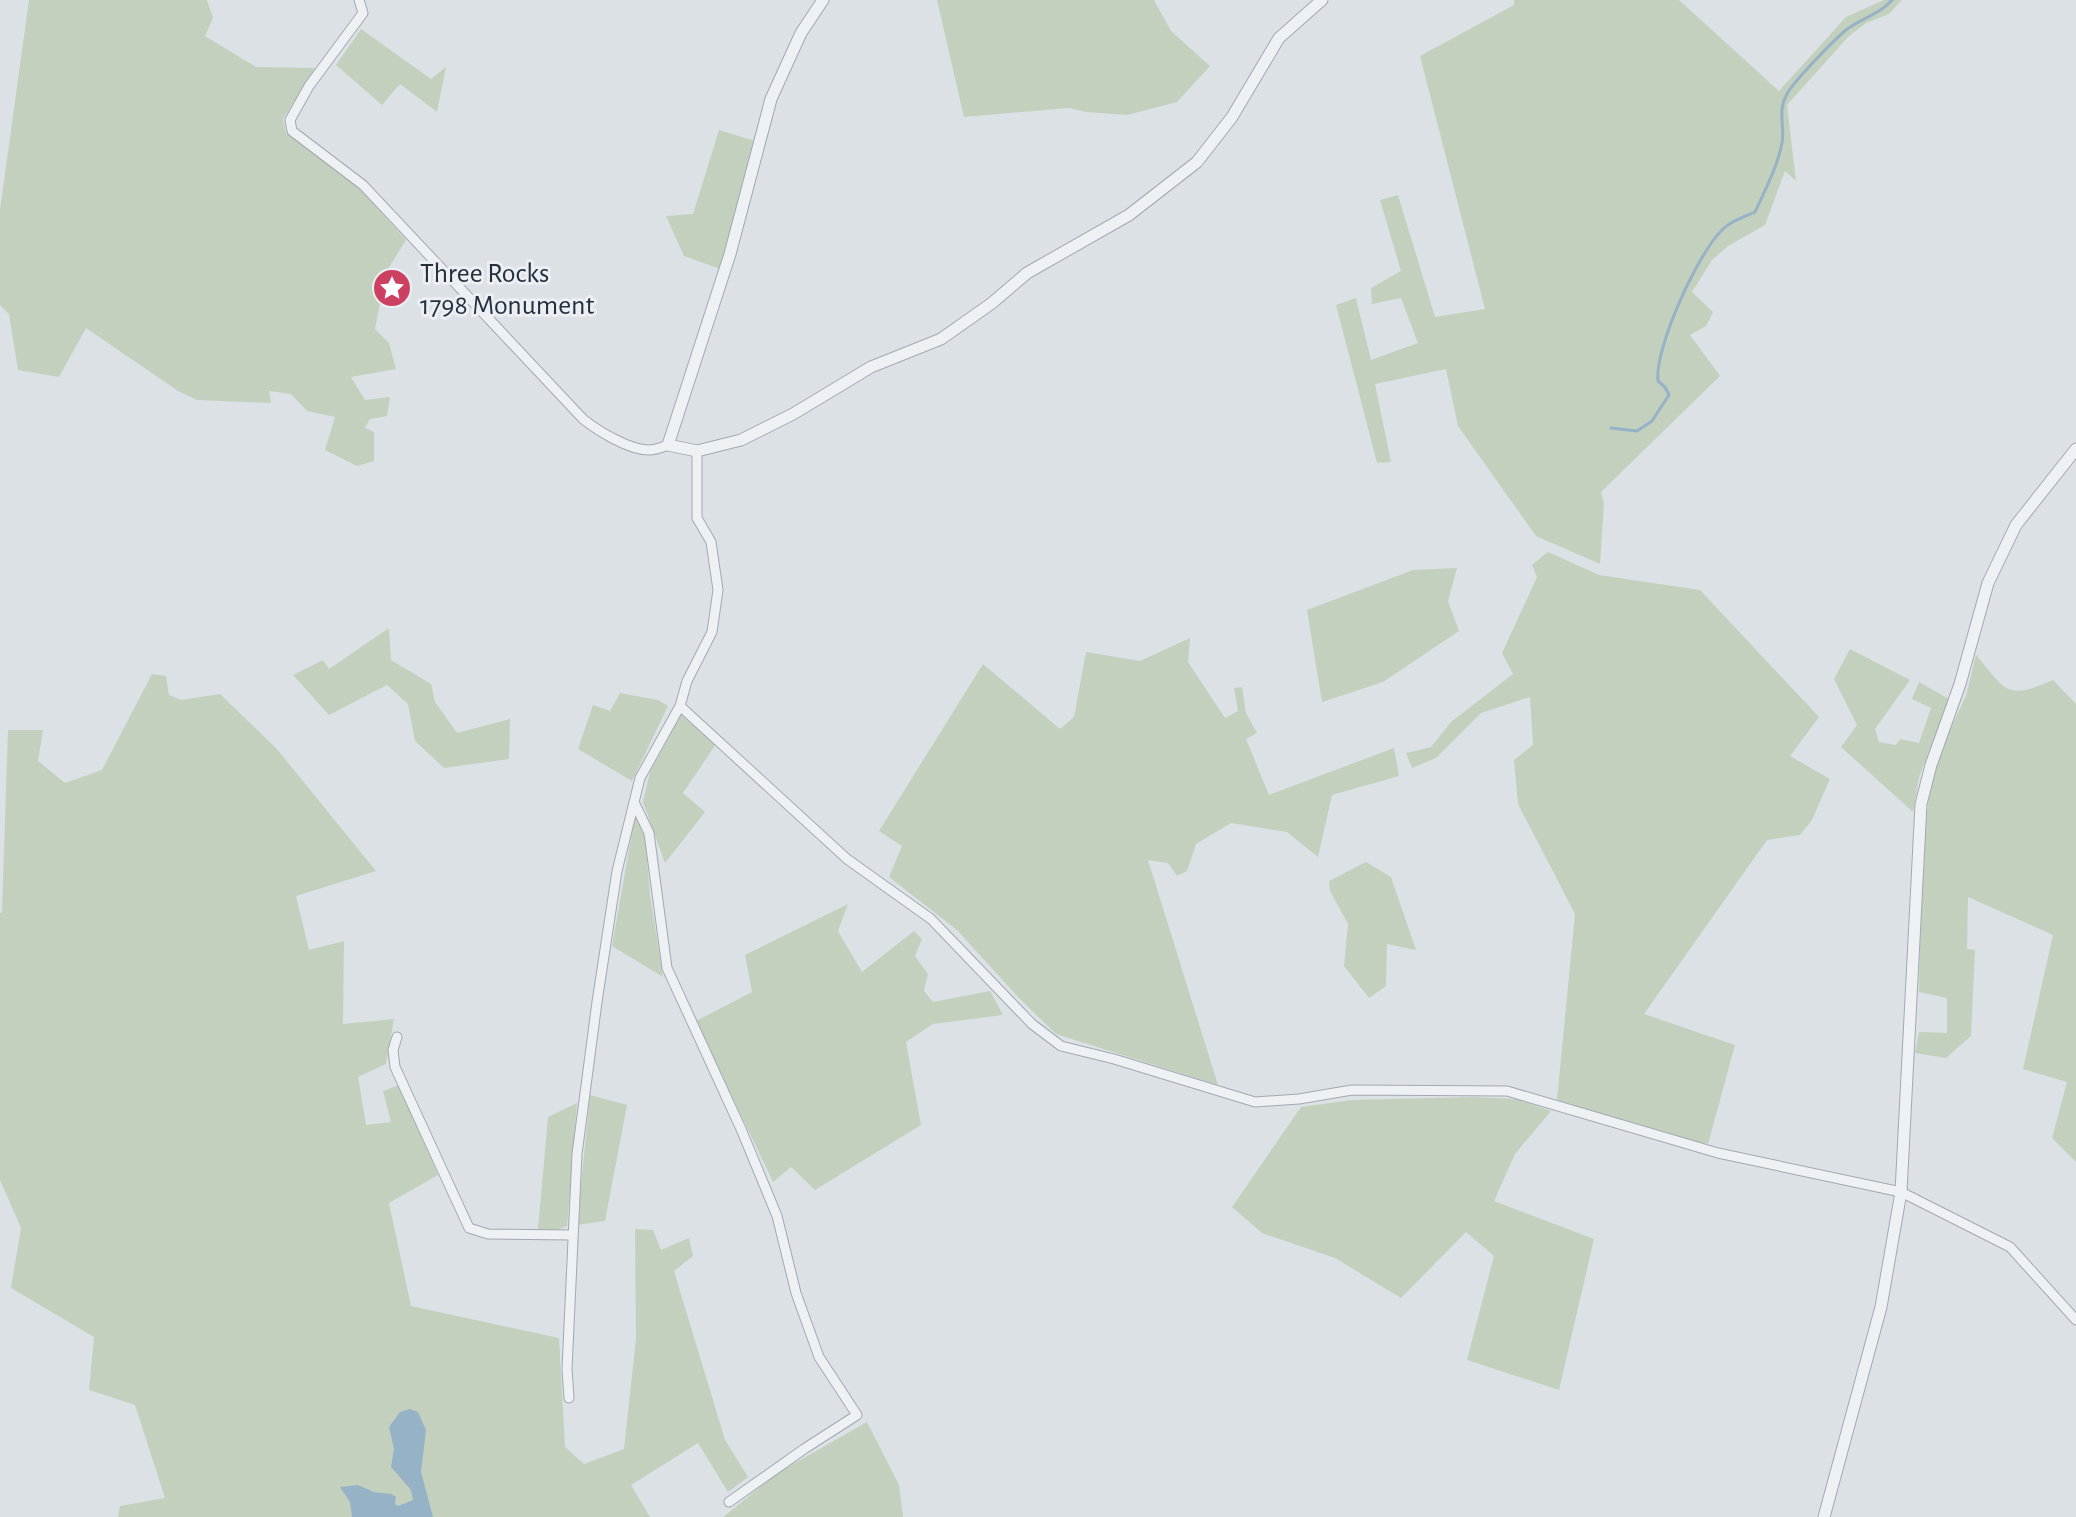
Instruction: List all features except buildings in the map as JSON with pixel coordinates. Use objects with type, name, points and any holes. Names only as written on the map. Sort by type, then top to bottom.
[{"type":"street","points":[[359,0],[363,13],[309,86],[290,120],[292,131],[363,185],[583,419],[599,432],[643,450],[668,445],[697,451],[741,440],[871,367],[941,339],[992,303],[1027,273],[1129,215],[1197,162],[1232,117],[1279,38],[1322,0]]},
{"type":"street","points":[[668,445],[730,254],[771,99],[801,33],[823,0]]},
{"type":"street","points":[[1824,1517],[1881,1307],[1901,1192],[1921,804],[1931,765],[1960,684],[1988,583],[2016,525],[2076,449]]},
{"type":"street","points":[[569,1398],[567,1369],[577,1154],[617,871],[640,778],[680,706],[687,681],[712,632],[718,590],[711,542],[697,518],[697,451]]},
{"type":"street","points":[[680,706],[847,859],[931,919],[1032,1024],[1061,1046],[1255,1102],[1299,1099],[1352,1090],[1507,1091],[1718,1153],[1901,1192],[2010,1247],[2076,1320]]},
{"type":"street","points":[[634,802],[649,833],[667,968],[777,1216],[796,1293],[819,1357],[857,1415],[729,1502]]},
{"type":"street","points":[[397,1037],[393,1050],[395,1067],[469,1228],[488,1234],[572,1235]]},
{"type":"green space","points":[[29,0],[207,0],[213,18],[205,36],[256,67],[315,68],[283,119],[286,133],[359,188],[406,240],[386,272],[375,329],[389,343],[396,369],[351,377],[365,400],[390,397],[387,416],[370,419],[365,428],[374,432],[374,461],[357,466],[325,450],[335,417],[307,411],[291,394],[269,391],[271,403],[197,400],[178,391],[86,328],[59,377],[18,370],[9,314],[0,305],[0,210]]},
{"type":"green space","points":[[937,0],[1154,0],[1171,31],[1210,66],[1177,102],[1127,115],[1069,108],[964,117]]},
{"type":"green space","points":[[1514,0],[1679,0],[1779,91],[1846,17],[1884,0],[1902,0],[1889,14],[1866,23],[1848,37],[1787,105],[1796,181],[1785,171],[1765,225],[1728,246],[1712,260],[1692,292],[1713,312],[1706,326],[1690,335],[1720,376],[1601,492],[1604,503],[1600,564],[1536,536],[1458,426],[1446,369],[1375,384],[1391,462],[1377,463],[1336,305],[1356,298],[1371,360],[1418,343],[1401,298],[1372,304],[1371,288],[1401,271],[1380,200],[1398,195],[1435,317],[1485,309],[1420,56],[1514,5]]},
{"type":"green space","points":[[361,29],[431,79],[446,67],[437,112],[400,84],[382,105],[336,65]]},
{"type":"green space","points":[[719,130],[755,141],[720,269],[684,256],[666,216],[693,214]]},
{"type":"green space","points":[[1548,552],[1599,575],[1700,590],[1819,717],[1790,756],[1830,779],[1812,820],[1800,835],[1767,840],[1644,1014],[1735,1045],[1708,1144],[1646,1130],[1557,1100],[1575,914],[1518,804],[1514,760],[1533,745],[1530,697],[1481,713],[1436,758],[1412,768],[1406,753],[1431,747],[1451,722],[1513,674],[1502,653],[1537,577],[1532,565]]},
{"type":"green space","points":[[1457,568],[1448,601],[1459,631],[1383,682],[1322,702],[1307,610],[1413,570]]},
{"type":"green space","points":[[389,628],[391,660],[431,684],[435,702],[457,733],[510,719],[509,759],[444,768],[415,741],[408,704],[387,685],[329,715],[293,675],[323,660],[329,669]]},
{"type":"green space","points":[[1190,638],[1188,662],[1225,718],[1238,711],[1234,688],[1242,687],[1246,713],[1257,733],[1246,739],[1269,795],[1394,748],[1399,776],[1332,795],[1318,857],[1287,832],[1231,823],[1196,844],[1187,871],[1177,876],[1168,863],[1148,860],[1218,1085],[1056,1034],[957,930],[889,877],[902,846],[879,831],[983,664],[1060,729],[1074,717],[1086,652],[1140,661]]},
{"type":"green space","points":[[1850,649],[1910,680],[1875,729],[1879,742],[1896,745],[1900,739],[1919,743],[1931,708],[1912,699],[1919,682],[1949,699],[1919,777],[1913,812],[1841,747],[1857,725],[1834,679]]},
{"type":"green space","points":[[1976,655],[2008,689],[2026,690],[2053,680],[2076,704],[2076,1162],[2052,1138],[2067,1082],[2023,1069],[2053,935],[1968,897],[1967,949],[1975,950],[1971,1036],[1946,1058],[1915,1053],[1919,1032],[1947,1033],[1947,998],[1919,992],[1921,862],[1930,788],[1947,736],[1966,696]]},
{"type":"green space","points":[[152,674],[166,676],[169,695],[181,700],[220,694],[276,748],[376,871],[296,896],[309,950],[344,941],[343,1024],[394,1019],[386,1064],[358,1077],[366,1125],[391,1122],[383,1091],[399,1085],[438,1175],[389,1203],[411,1306],[559,1338],[565,1447],[584,1464],[624,1449],[636,1339],[635,1229],[653,1230],[661,1250],[689,1238],[693,1256],[674,1271],[725,1440],[748,1477],[728,1492],[698,1443],[631,1485],[650,1517],[118,1517],[120,1506],[165,1498],[135,1405],[89,1390],[94,1337],[11,1288],[21,1228],[0,1180],[0,913],[8,730],[43,730],[38,761],[65,783],[102,770]]},
{"type":"green space","points":[[620,693],[658,700],[668,706],[632,781],[578,749],[593,705],[610,711]]},
{"type":"green space","points":[[681,715],[716,744],[683,793],[705,812],[665,863],[643,802],[650,772]]},
{"type":"green space","points":[[635,816],[645,837],[650,895],[663,977],[612,946]]},
{"type":"green space","points":[[1366,862],[1391,877],[1416,950],[1387,944],[1386,986],[1369,998],[1344,966],[1348,924],[1330,891],[1329,881]]},
{"type":"green space","points":[[848,904],[838,931],[862,972],[914,931],[922,939],[915,956],[928,974],[924,991],[933,1002],[990,991],[1003,1015],[933,1024],[906,1042],[921,1125],[815,1190],[791,1167],[773,1182],[696,1021],[752,992],[745,955]]},
{"type":"green space","points":[[590,1095],[627,1105],[605,1221],[577,1225]]},
{"type":"green space","points":[[1517,1099],[1551,1111],[1515,1154],[1494,1201],[1594,1239],[1559,1390],[1467,1360],[1494,1256],[1466,1232],[1401,1298],[1335,1258],[1262,1233],[1232,1207],[1301,1107],[1352,1100]]},
{"type":"green space","points":[[577,1103],[567,1226],[552,1232],[538,1229],[548,1117]]},
{"type":"green space","points":[[867,1422],[899,1485],[903,1517],[723,1517],[779,1472]]},
{"type":"water","points":[[410,1409],[418,1412],[426,1430],[421,1472],[433,1517],[352,1517],[350,1502],[340,1487],[358,1485],[374,1492],[391,1494],[396,1497],[395,1504],[398,1506],[413,1500],[411,1490],[391,1467],[394,1449],[389,1427],[400,1412]]},
{"type":"waterway","points":[[1611,428],[1637,431],[1652,421],[1669,395],[1658,381],[1670,325],[1690,279],[1712,242],[1729,224],[1755,212],[1780,152],[1782,106],[1791,88],[1846,30],[1892,0]]},
{"type":"place","name":"Three Rocks 1798 Monument","points":[[392,288]]}]
